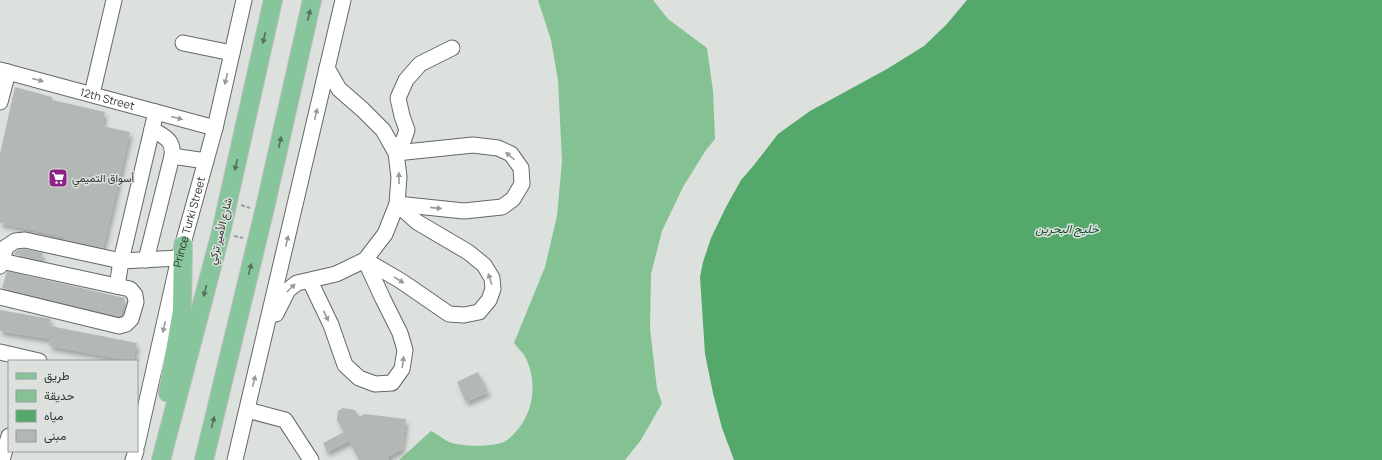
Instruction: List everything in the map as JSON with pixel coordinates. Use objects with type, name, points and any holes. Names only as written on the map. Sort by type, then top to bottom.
[{"type":"main road","name":"شارع الأمير تركي","points":[[161,460],[221,232],[273,0]]},
{"type":"main road","points":[[204,460],[257,242],[312,0]]},
{"type":"main road","points":[[156,460],[182,310],[181,252]]},
{"type":"street","points":[[92,94],[114,0]]},
{"type":"street","name":"Prince Turki Street","points":[[138,441],[181,252],[215,128],[244,0]]},
{"type":"street","points":[[235,460],[344,0]]},
{"type":"street","points":[[183,43],[232,53]]},
{"type":"street","points":[[396,153],[407,130],[398,98],[406,80],[420,64],[452,48]]},
{"type":"street","points":[[265,334],[288,290],[297,283],[336,274],[365,260],[385,234],[397,204],[399,177],[396,153],[383,130],[339,89],[327,68]]},
{"type":"street","points":[[0,102],[4,71]]},
{"type":"street","name":"12th Street","points":[[4,71],[215,128]]},
{"type":"street","points":[[116,286],[156,112]]},
{"type":"street","points":[[146,260],[173,148],[170,141],[152,129]]},
{"type":"street","points":[[396,153],[473,145],[498,148],[511,154],[521,168],[522,184],[513,199],[502,207],[464,211],[397,204]]},
{"type":"street","points":[[172,156],[206,161]]},
{"type":"street","points":[[365,260],[401,281],[449,314],[464,315],[479,312],[490,300],[493,289],[492,278],[484,265],[468,252],[417,222],[397,204]]},
{"type":"street","points":[[0,297],[119,326],[126,324],[131,319],[136,302],[135,295],[130,289],[1,263],[6,247],[15,241],[25,240],[121,262],[146,260],[181,252]]},
{"type":"street","points":[[310,281],[331,325],[345,365],[359,378],[375,384],[392,383],[402,369],[405,350],[400,333],[365,260]]},
{"type":"street","points":[[0,352],[34,360]]},
{"type":"street","points":[[138,400],[144,420]]},
{"type":"street","points":[[247,410],[285,420],[311,460]]},
{"type":"street","points":[[2,460],[8,439]]},
{"type":"path","points":[[228,201],[264,212]]},
{"type":"path","points":[[221,232],[257,242]]},
{"type":"green space","points":[[538,0],[653,0],[668,19],[707,48],[713,91],[715,139],[706,150],[683,187],[662,231],[651,274],[650,328],[657,389],[662,403],[641,440],[625,460],[399,460],[431,431],[449,442],[461,445],[484,446],[504,442],[519,428],[530,406],[532,398],[531,371],[524,355],[514,343],[545,267],[557,216],[562,161],[558,80],[551,40]]},
{"type":"water","name":"خليج البحرين","points":[[967,0],[1382,0],[1382,460],[734,460],[722,428],[705,354],[700,277],[711,238],[726,207],[741,180],[778,134],[810,111],[887,69],[924,46],[946,25]]},
{"type":"building","points":[[15,87],[52,97],[52,100],[105,112],[102,126],[130,132],[103,248],[64,239],[65,237],[0,223],[0,154]]},
{"type":"building","points":[[24,249],[43,253],[41,260],[13,254],[18,250]]},
{"type":"building","points":[[7,271],[125,298],[120,316],[2,288]]},
{"type":"building","points":[[0,310],[51,319],[50,326],[137,343],[133,360],[127,360],[49,346],[50,339],[0,331]]},
{"type":"building","points":[[478,372],[488,392],[466,402],[457,382]]},
{"type":"building","points":[[343,408],[355,410],[359,417],[365,414],[406,419],[402,449],[389,456],[388,460],[359,460],[349,441],[327,452],[323,443],[344,432],[337,420],[338,411]]},
{"type":"place","name":"أسواق التميمي","points":[[58,178]]}]
